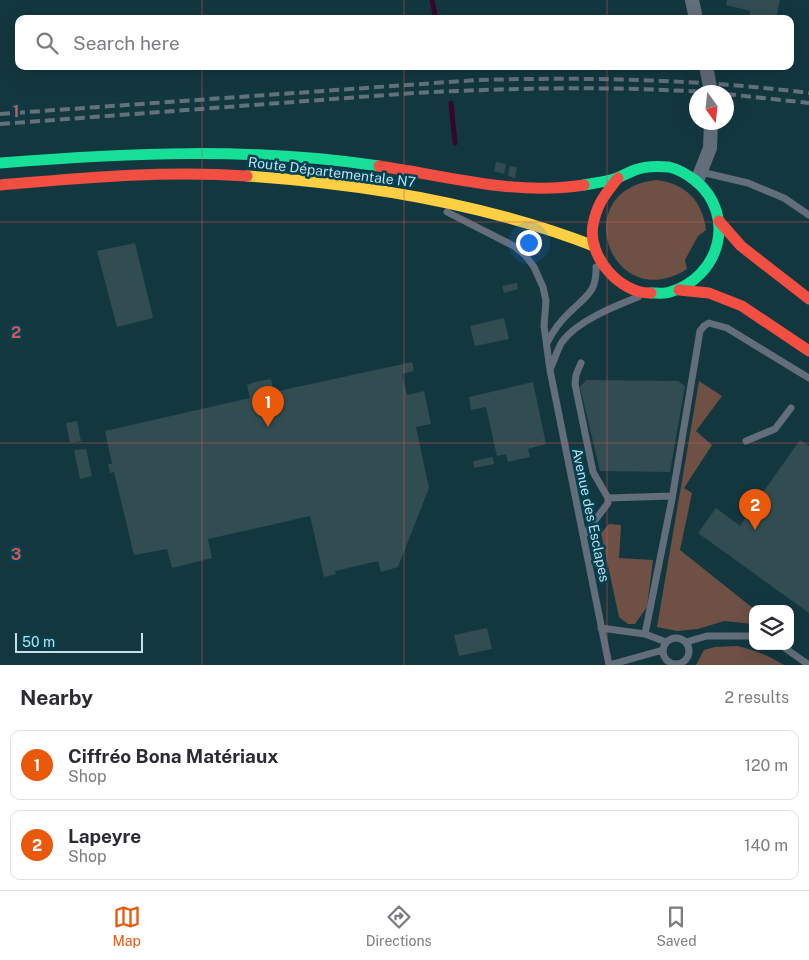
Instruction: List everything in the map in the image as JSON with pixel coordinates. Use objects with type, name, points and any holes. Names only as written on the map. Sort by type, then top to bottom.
[{"type":"main road","points":[[0,162],[84,156],[182,153],[277,155],[370,164],[506,188],[560,188],[618,178],[636,170],[655,166],[674,169],[699,176],[719,220],[741,246],[809,300]]},
{"type":"main road","name":"Route Départementale N7","points":[[0,185],[87,178],[182,174],[274,178],[385,191],[470,207],[557,230],[595,250]]},
{"type":"main road","points":[[618,178],[607,188],[599,201],[594,215],[592,230],[595,250],[608,272],[621,283],[634,290],[649,294],[664,294],[679,290],[694,281],[706,270],[715,254],[720,238],[719,220]]},
{"type":"main road","points":[[679,290],[709,293],[742,306],[809,351]]},
{"type":"street","points":[[692,0],[695,15]]},
{"type":"street","points":[[707,70],[710,85]]},
{"type":"street","points":[[699,176],[710,148],[711,130]]},
{"type":"lane","points":[[699,176],[748,183],[784,198],[809,215]]},
{"type":"lane","name":"Avenue des Esclapes","points":[[385,191],[450,213],[514,246],[525,255],[534,267],[543,286],[546,301],[544,326],[550,370],[609,665]]},
{"type":"lane","points":[[547,343],[554,328],[594,287],[597,279],[595,250]]},
{"type":"lane","points":[[550,370],[559,348],[568,335],[597,316],[649,294]]},
{"type":"lane","points":[[645,634],[672,496],[700,331],[709,323],[727,328],[809,378]]},
{"type":"lane","points":[[580,364],[575,384],[590,458],[593,472],[608,498],[608,503],[584,535]]},
{"type":"lane","points":[[746,441],[775,429],[791,408]]},
{"type":"lane","points":[[608,498],[672,496]]},
{"type":"lane","points":[[601,628],[645,634],[666,642],[677,638],[686,642],[689,648],[688,656],[678,664],[667,660],[663,650],[666,642]]},
{"type":"lane","points":[[686,642],[707,636],[749,636]]},
{"type":"lane","points":[[609,665],[663,650]]},
{"type":"lane","points":[[788,650],[809,665]]},
{"type":"shaded area","points":[[656,180],[676,185],[691,195],[701,210],[706,230],[698,236],[685,260],[687,269],[660,279],[637,277],[620,265],[609,246],[606,225],[612,205],[628,189]]},
{"type":"shaded area","points":[[699,381],[722,396],[696,431],[712,445],[684,488],[692,493],[680,550],[749,605],[749,624],[724,621],[698,629],[677,631],[657,627]]},
{"type":"shaded area","points":[[609,524],[621,525],[619,558],[653,560],[647,607],[635,624],[628,624],[619,617],[601,533]]},
{"type":"shaded area","points":[[737,646],[749,649],[784,665],[696,665],[704,650],[715,647]]},
{"type":"building","points":[[727,0],[780,0],[777,15],[750,15],[750,11],[726,5]]},
{"type":"building","points":[[496,162],[506,164],[504,174],[494,171]]},
{"type":"building","points":[[510,166],[517,167],[515,178],[508,176]]},
{"type":"building","points":[[135,243],[153,318],[117,327],[97,251]]},
{"type":"building","points":[[517,283],[518,289],[504,293],[502,286]]},
{"type":"building","points":[[504,318],[509,339],[475,346],[470,326]]},
{"type":"building","points":[[412,362],[414,371],[402,374],[407,395],[424,391],[431,424],[416,427],[429,488],[398,567],[381,572],[378,561],[335,571],[336,574],[324,577],[310,516],[208,539],[212,558],[172,568],[167,549],[134,555],[114,472],[110,473],[108,464],[112,464],[105,431],[250,398],[247,385],[255,382],[271,379],[274,392]]},
{"type":"building","points":[[586,380],[678,381],[685,386],[670,472],[600,471],[580,387]]},
{"type":"building","points":[[533,382],[546,444],[528,449],[530,457],[508,462],[506,454],[497,456],[486,407],[471,410],[469,397]]},
{"type":"building","points":[[77,421],[81,441],[70,443],[66,423]]},
{"type":"building","points":[[800,440],[809,446],[809,613],[698,533],[716,508],[740,526],[751,510],[745,507],[749,502],[754,505]]},
{"type":"building","points":[[86,449],[92,476],[80,479],[74,450]]},
{"type":"building","points":[[493,457],[494,464],[474,468],[473,461]]},
{"type":"building","points":[[487,628],[492,649],[459,656],[454,635]]},
{"type":"waterway","points":[[432,0],[435,15]]},
{"type":"waterway","points":[[451,103],[455,143]]},
{"type":"railway","points":[[0,114],[477,80],[643,80],[768,88],[809,93]]},
{"type":"railway","points":[[0,124],[450,91],[595,88],[689,91]]},
{"type":"railway","points":[[734,95],[809,103]]},
{"type":"traffic: fast","points":[[0,163],[142,155],[237,154],[285,156],[379,166]]},
{"type":"traffic: fast","points":[[584,185],[614,179],[643,168],[669,167],[696,181],[709,195],[716,211],[719,228],[717,244],[711,260],[701,273],[687,284],[668,293],[651,293]]},
{"type":"traffic: slow","points":[[247,176],[335,184],[423,198],[510,218],[594,246]]},
{"type":"traffic: jam","points":[[379,166],[507,186],[558,188],[584,185]]},
{"type":"traffic: jam","points":[[0,185],[154,174],[247,176]]},
{"type":"traffic: jam","points":[[618,178],[602,200],[597,211],[592,237],[595,249],[608,271],[617,280],[639,292],[651,293]]},
{"type":"traffic: jam","points":[[719,221],[741,246],[809,299]]},
{"type":"traffic: jam","points":[[679,290],[709,293],[742,306],[809,351]]},
{"type":"place","name":"Ciffréo Bona Matériaux","points":[[268,427]]},
{"type":"place","name":"Lapeyre","points":[[755,530]]}]
